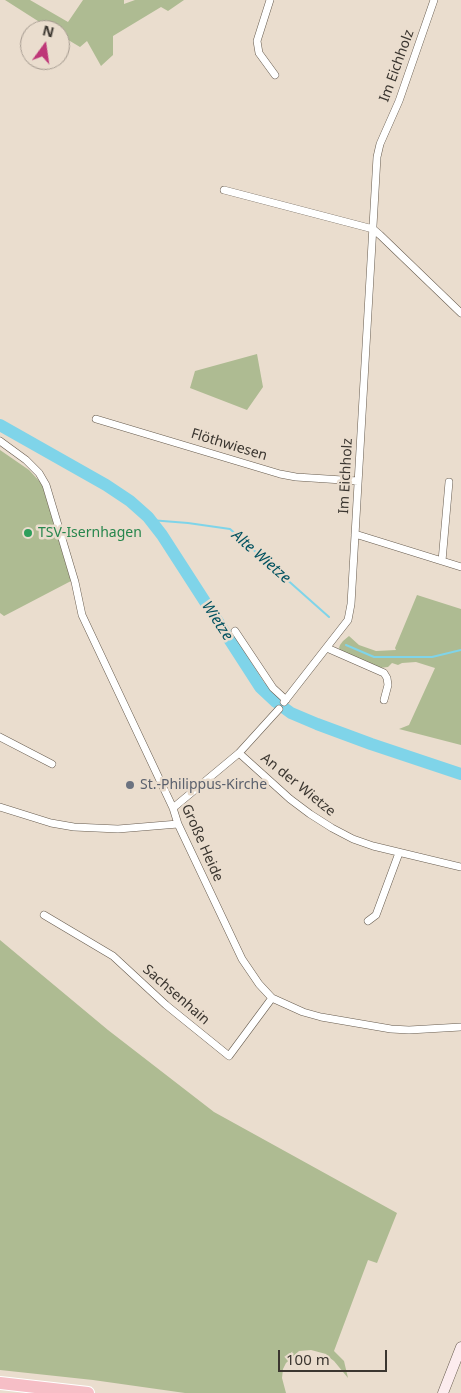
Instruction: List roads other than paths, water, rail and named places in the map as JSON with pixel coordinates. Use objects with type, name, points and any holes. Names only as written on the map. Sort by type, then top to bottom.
[{"type":"highway","points":[[0,1383],[88,1393]]},
{"type":"main road","points":[[443,1393],[457,1368],[461,1347]]},
{"type":"street","points":[[270,0],[257,41],[259,54],[275,76]]},
{"type":"street","name":"Im Eichholz","points":[[173,808],[239,753],[283,704],[348,620],[351,604],[376,157],[399,102],[434,0]]},
{"type":"street","points":[[224,190],[373,229],[461,313]]},
{"type":"street","name":"Flöthwiesen","points":[[96,418],[280,474],[296,477],[358,481]]},
{"type":"street","name":"Große Heide","points":[[0,441],[26,460],[39,473],[46,485],[75,582],[82,615],[242,960],[259,984],[272,998],[303,1012],[321,1017],[391,1029],[409,1030],[461,1027]]},
{"type":"street","points":[[442,561],[448,482]]},
{"type":"street","points":[[355,534],[461,567]]},
{"type":"street","points":[[235,631],[283,704]]},
{"type":"street","points":[[327,648],[384,673],[388,684],[384,700]]},
{"type":"street","points":[[0,738],[52,764]]},
{"type":"street","name":"An der Wietze","points":[[239,753],[310,814],[353,839],[373,846],[461,867]]},
{"type":"street","points":[[0,807],[51,823],[74,827],[118,829],[178,824]]},
{"type":"street","points":[[368,922],[376,915],[400,853]]},
{"type":"street","name":"Sachsenhain","points":[[44,915],[113,956],[166,1005],[229,1056],[272,998]]},
{"type":"waterway","name":"Wietze","points":[[0,425],[106,485],[130,501],[148,517],[162,535],[260,687],[276,702],[291,713],[317,724],[461,774]]},
{"type":"waterway","name":"Alte Wietze","points":[[150,520],[230,529],[329,617]]},
{"type":"waterway","name":"Alte Wietze","points":[[346,645],[374,657],[432,657],[461,650]]},
{"type":"place","name":"TSV-Isernhagen","points":[[28,533]]},
{"type":"place","name":"St.-Philippus-Kirche","points":[[130,785]]}]
